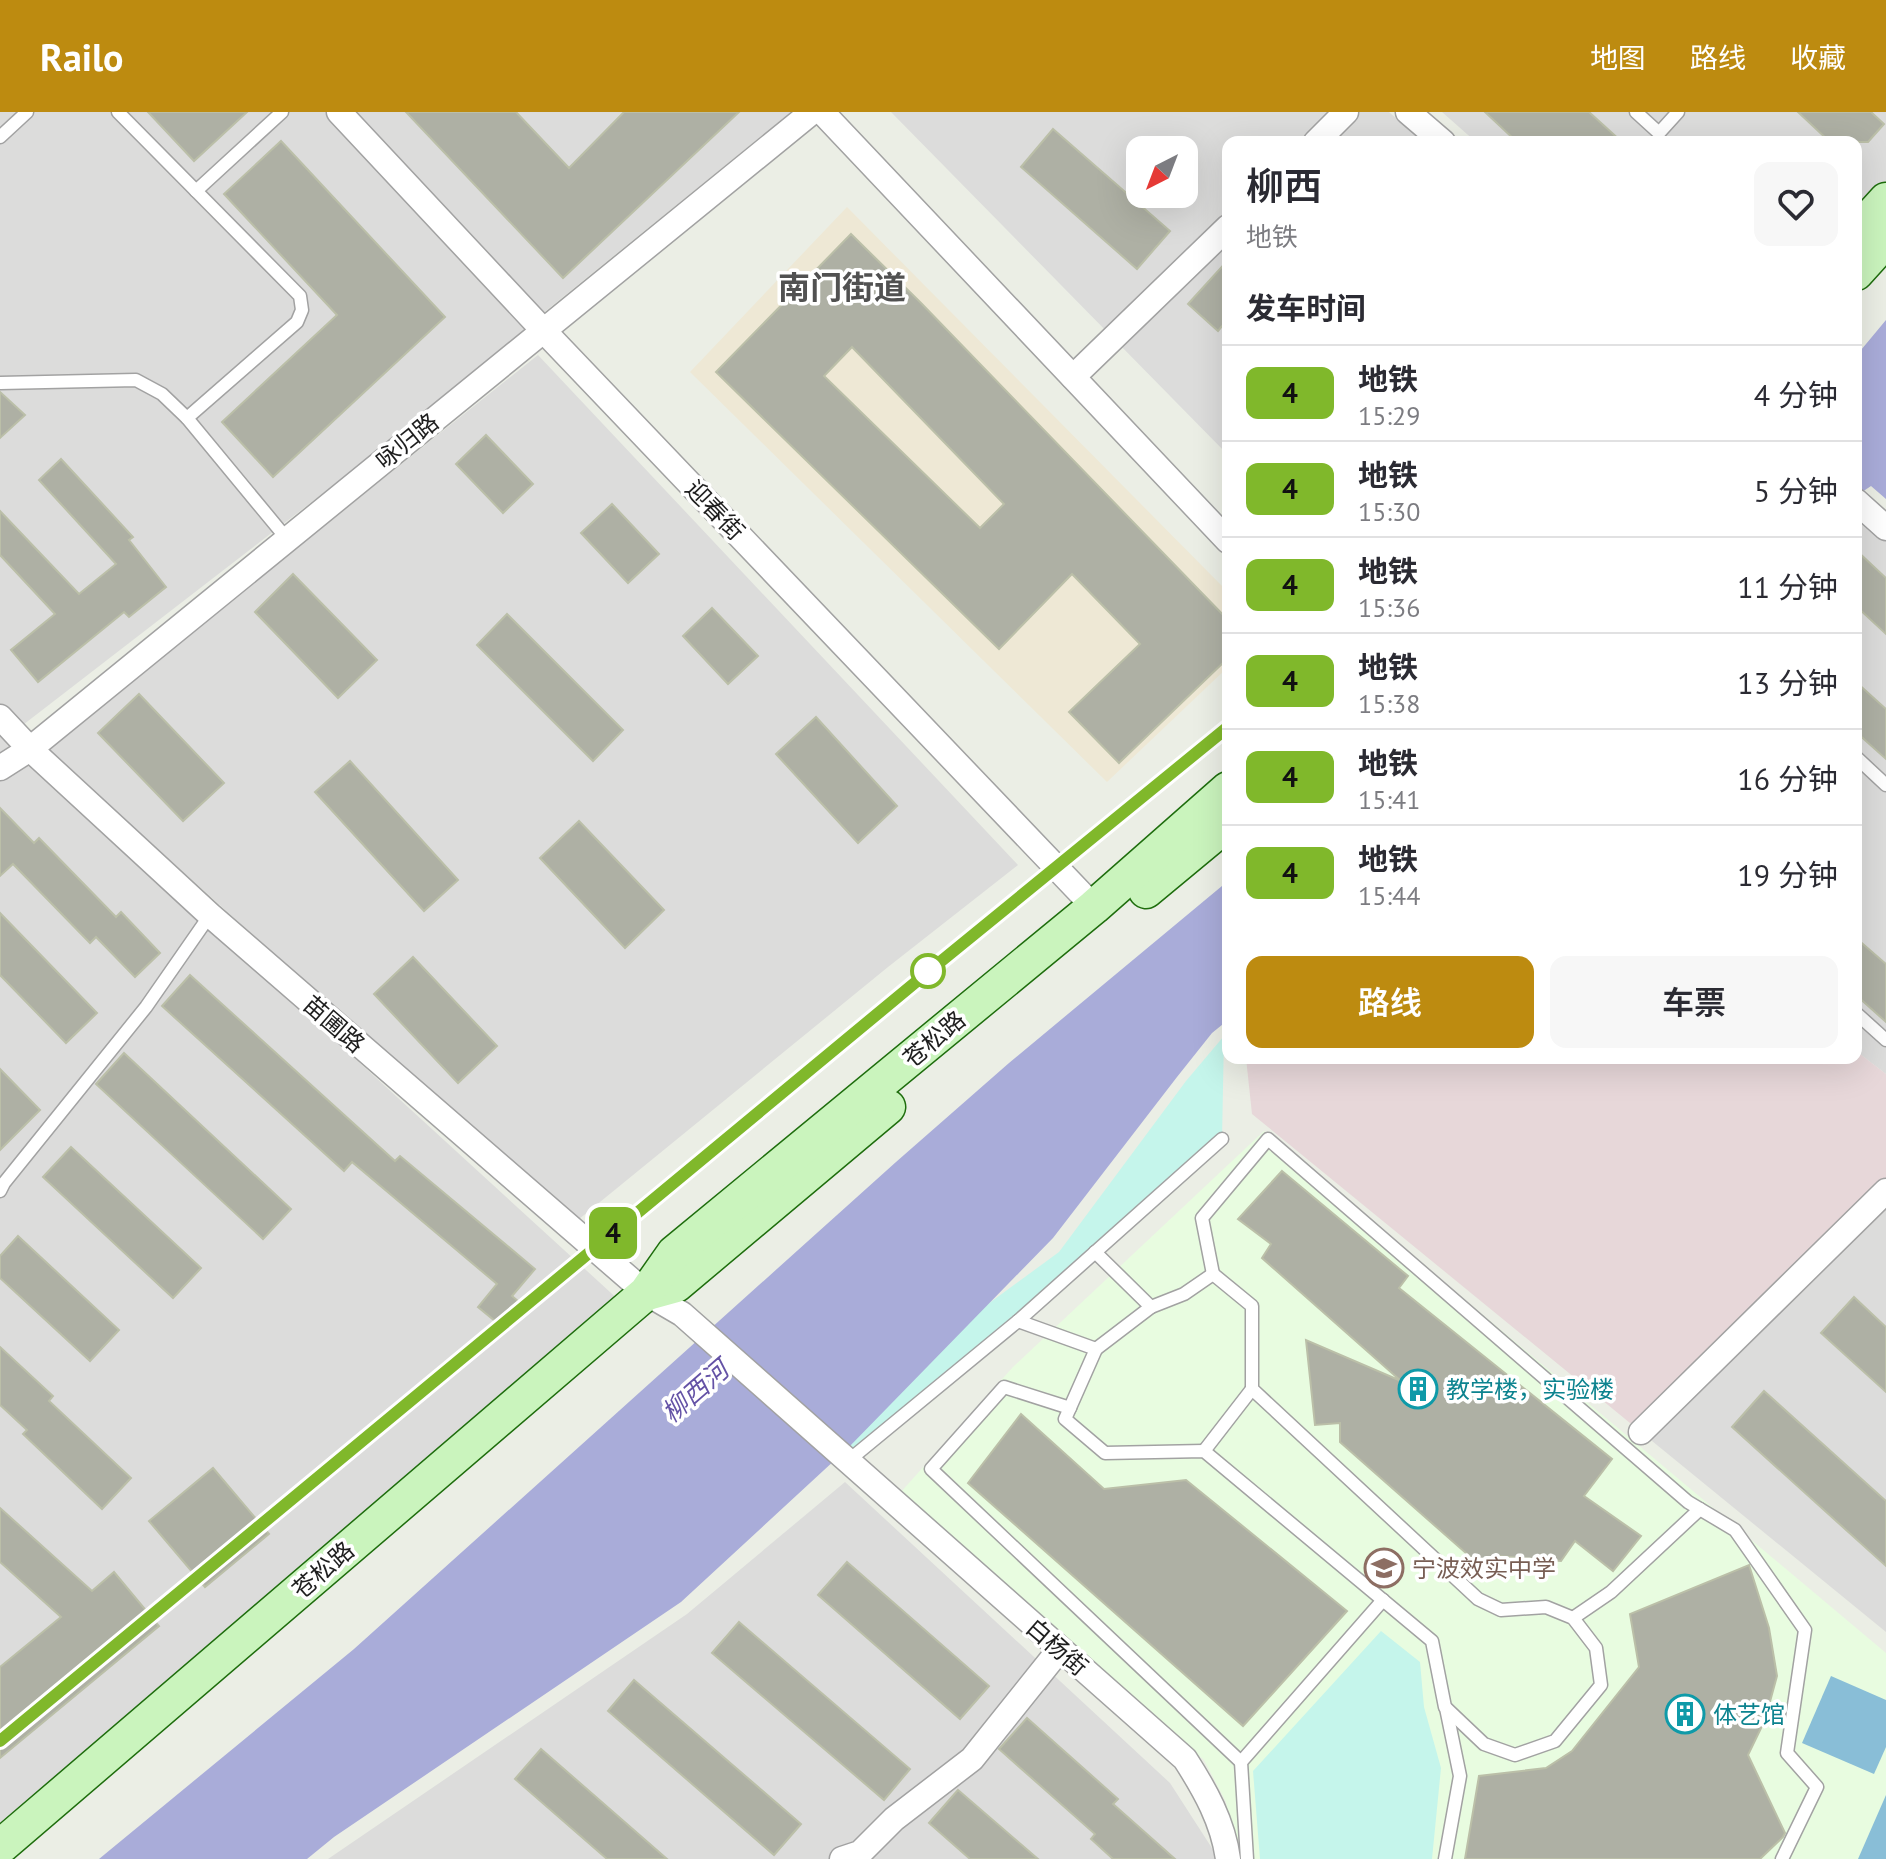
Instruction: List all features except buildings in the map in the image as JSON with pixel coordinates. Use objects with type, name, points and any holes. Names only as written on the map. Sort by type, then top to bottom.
[{"type":"main road","points":[[1862,226],[1886,200]]},
{"type":"main road","points":[[1862,266],[1886,240]]},
{"type":"main road","name":"苍松路","points":[[0,1847],[646,1293],[674,1253],[1094,907],[1222,794]]},
{"type":"main road","name":"苍松路","points":[[646,1293],[676,1285],[1222,828]]},
{"type":"street","name":"迎春街","points":[[339,112],[1094,907]]},
{"type":"street","name":"咏归路","points":[[0,768],[30,749],[812,112]]},
{"type":"street","points":[[822,112],[1222,535]]},
{"type":"street","points":[[1322,136],[1346,112]]},
{"type":"street","points":[[1408,112],[1436,136]]},
{"type":"street","points":[[1073,377],[1222,233]]},
{"type":"street","points":[[1862,506],[1886,528]]},
{"type":"street","name":"苗圃路","points":[[0,717],[30,749],[210,915],[646,1293],[682,1314]]},
{"type":"street","points":[[1641,1432],[1886,1191]]},
{"type":"street","name":"白杨街","points":[[682,1314],[1185,1759],[1206,1790],[1218,1819],[1228,1859]]},
{"type":"street","points":[[842,1859],[860,1853],[894,1819],[972,1759],[1060,1649]]},
{"type":"lane","points":[[0,137],[27,112]]},
{"type":"lane","points":[[118,112],[300,296],[302,310],[297,322],[187,418]]},
{"type":"lane","points":[[196,191],[282,112]]},
{"type":"lane","points":[[1636,112],[1659,133],[1678,112]]},
{"type":"lane","points":[[0,383],[136,380],[162,394],[187,418],[287,539]]},
{"type":"lane","points":[[1862,763],[1886,785]]},
{"type":"lane","points":[[0,1191],[76,1090],[146,1007],[210,915]]},
{"type":"lane","points":[[1862,1018],[1886,1040]]},
{"type":"lane","points":[[848,1461],[1018,1321],[1222,1139]]},
{"type":"lane","points":[[1204,1451],[1252,1389],[1252,1306],[1213,1274],[1202,1218],[1268,1139],[1688,1502],[1735,1530],[1805,1630],[1787,1753],[1817,1787],[1782,1859]]},
{"type":"lane","points":[[1095,1252],[1151,1307]]},
{"type":"lane","points":[[1213,1274],[1184,1294],[1151,1307],[1096,1349],[1065,1419],[1105,1453],[1204,1451],[1432,1641],[1460,1776],[1445,1859]]},
{"type":"lane","points":[[1018,1321],[1096,1349]]},
{"type":"lane","points":[[1070,1408],[1004,1387],[931,1469],[1241,1762],[1247,1859]]},
{"type":"lane","points":[[1252,1389],[1478,1599],[1501,1610],[1546,1607],[1573,1618],[1596,1648],[1601,1685],[1555,1741],[1515,1755],[1484,1744],[1446,1708]]},
{"type":"lane","points":[[1573,1618],[1611,1592],[1700,1509]]},
{"type":"lane","points":[[1241,1762],[1383,1600]]},
{"type":"shaded area","points":[[0,112],[333,112],[537,328],[19,728],[0,707]]},
{"type":"shaded area","points":[[352,112],[791,112],[542,314]]},
{"type":"shaded area","points":[[891,112],[1389,112],[1416,136],[1222,136],[1222,449]]},
{"type":"shaded area","points":[[1442,112],[1886,112],[1886,184],[1862,210],[1862,136],[1469,136]]},
{"type":"shaded area","points":[[847,207],[1222,586],[1222,673],[1107,782],[690,372]]},
{"type":"shaded area","points":[[538,355],[1018,865],[573,1224],[46,748]]},
{"type":"shaded area","points":[[1862,507],[1886,528],[1886,1074],[1862,1056]]},
{"type":"shaded area","points":[[0,717],[30,761],[634,1314],[0,1835]]},
{"type":"shaded area","points":[[1222,1038],[1222,1139],[848,1461],[815,1431],[1059,1252],[1186,1081]]},
{"type":"shaded area","points":[[1862,1056],[1886,1074],[1886,1191],[1641,1432],[1252,1114],[1247,1064],[1862,1064]]},
{"type":"shaded area","name":"宁波效实中学","points":[[1264,1131],[1886,1653],[1886,1859],[1237,1859],[1226,1802],[1204,1760],[1066,1643],[900,1493],[1013,1367]]},
{"type":"shaded area","points":[[1886,1191],[1886,1632],[1641,1432]]},
{"type":"shaded area","points":[[845,1482],[1170,1783],[1219,1859],[328,1859],[687,1614]]},
{"type":"shaded area","points":[[1381,1631],[1420,1662],[1424,1707],[1441,1768],[1432,1859],[1260,1859],[1253,1771]]},
{"type":"shaded area","points":[[1831,1676],[1886,1700],[1886,1747],[1874,1774],[1802,1743]]},
{"type":"shaded area","points":[[1886,1795],[1886,1859],[1858,1859]]},
{"type":"water","points":[[1886,320],[1886,499],[1871,486],[1862,492],[1862,349]]},
{"type":"water","name":"柳西河","points":[[1222,886],[1222,1025],[1177,1077],[1053,1238],[849,1447],[681,1602],[334,1837],[307,1859],[99,1859],[354,1649],[1009,1063]]},
{"type":"metro line","name":"4","points":[[0,1741],[1222,732]]},
{"type":"place","name":"教学楼，实验楼","points":[[1418,1389]]},
{"type":"place","name":"宁波效实中学","points":[[1384,1568]]},
{"type":"place","name":"体艺馆","points":[[1685,1714]]},
{"type":"district","name":"南门街道","points":[[842,287]]}]
